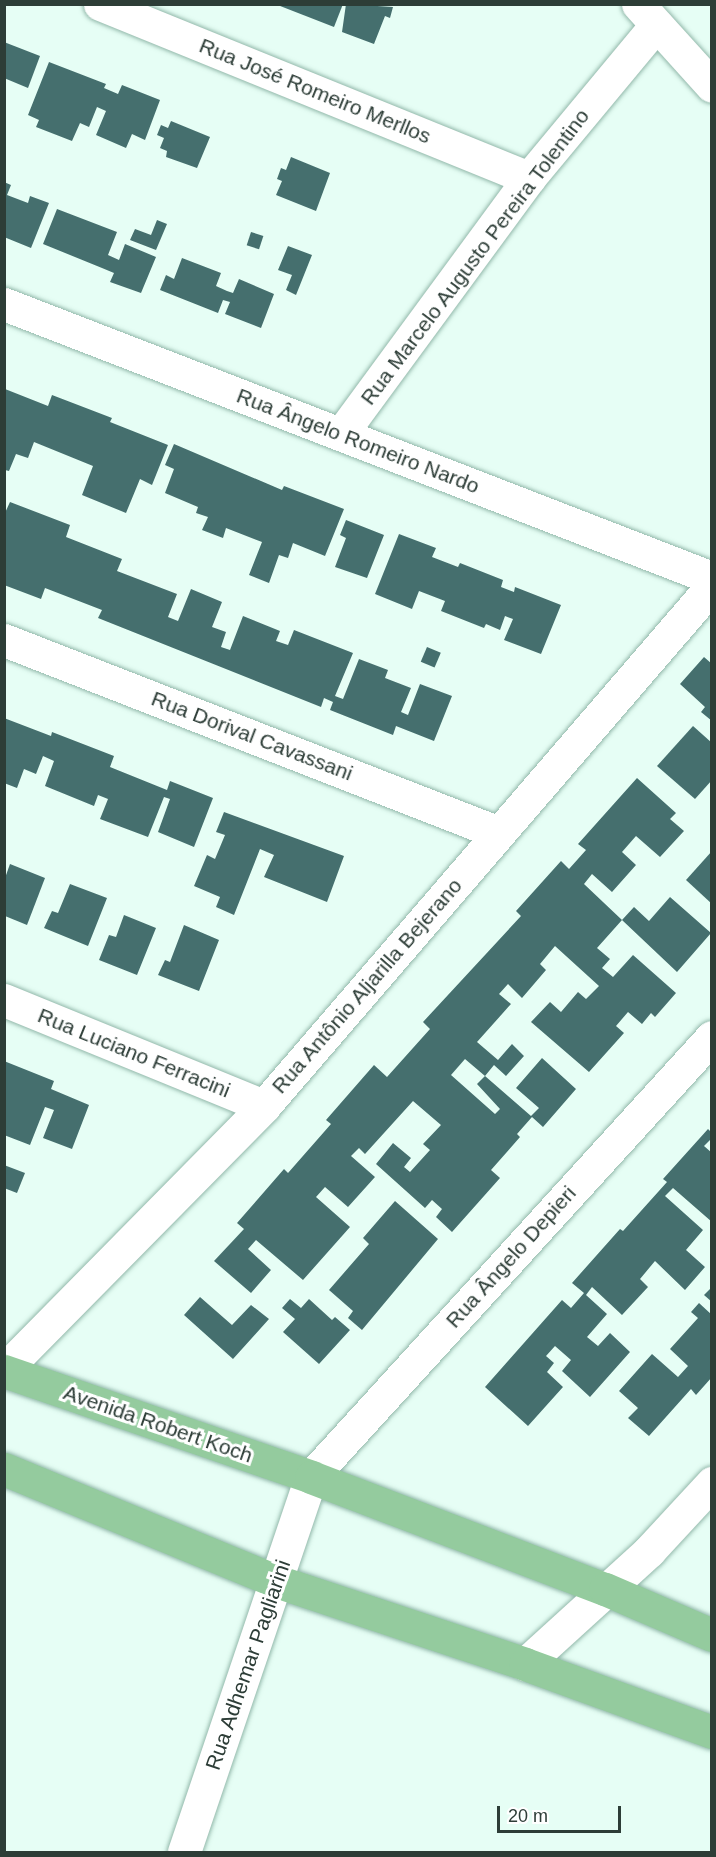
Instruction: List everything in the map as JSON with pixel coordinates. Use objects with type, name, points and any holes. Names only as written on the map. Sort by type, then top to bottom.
[{"type":"main road","name":"Avenida Robert Koch","points":[[4,1371],[311,1477],[604,1589],[711,1635]]},
{"type":"main road","points":[[4,1470],[276,1581],[525,1664],[711,1732]]},
{"type":"street","name":"Rua José Romeiro Merllos","points":[[100,4],[529,178]]},
{"type":"street","name":"Rua Marcelo Augusto Pereira Tolentino","points":[[341,434],[647,15]]},
{"type":"street","points":[[647,15],[711,86]]},
{"type":"street","name":"Rua Ângelo Romeiro Nardo","points":[[4,303],[711,578]]},
{"type":"street","name":"Rua Antônio Aljarilla Bejerano","points":[[4,1371],[264,1106],[711,586]]},
{"type":"street","name":"Rua Dorival Cavassani","points":[[4,640],[499,833]]},
{"type":"street","name":"Rua Luciano Ferracini","points":[[4,1000],[264,1106]]},
{"type":"street","name":"Rua Ângelo Depieri","points":[[311,1477],[711,1037]]},
{"type":"street","name":"Rua Adhemar Pagliarini","points":[[184,1852],[311,1477]]},
{"type":"street","points":[[525,1664],[604,1589],[649,1551],[711,1483]]},
{"type":"building","points":[[275,4],[343,4],[334,27]]},
{"type":"building","points":[[346,4],[393,7],[390,18],[385,16],[374,44],[342,32]]},
{"type":"building","points":[[4,42],[40,56],[28,88],[4,78]]},
{"type":"building","points":[[49,62],[106,84],[104,88],[118,94],[122,85],[160,100],[145,140],[132,134],[126,148],[96,135],[106,111],[97,107],[89,127],[80,123],[72,141],[36,127],[39,120],[28,115]]},
{"type":"building","points":[[171,121],[210,137],[197,168],[166,157],[167,151],[160,148],[164,138],[157,135],[161,125],[168,128]]},
{"type":"building","points":[[291,157],[330,173],[316,211],[276,195],[282,181],[277,179],[281,168],[286,170]]},
{"type":"building","points":[[4,182],[11,185],[7,195],[28,203],[30,196],[49,203],[31,248],[4,237]]},
{"type":"building","points":[[57,209],[117,232],[108,255],[119,260],[125,244],[156,257],[141,293],[110,282],[114,273],[43,244]]},
{"type":"building","points":[[157,220],[167,224],[156,250],[130,240],[135,229],[151,235]]},
{"type":"building","points":[[251,232],[263,236],[259,249],[247,245]]},
{"type":"building","points":[[288,246],[312,255],[296,295],[286,290],[292,275],[278,270]]},
{"type":"building","points":[[182,258],[221,273],[216,286],[227,291],[233,293],[239,279],[274,294],[261,328],[225,314],[230,302],[223,300],[218,313],[160,290],[166,275],[174,279]]},
{"type":"building","points":[[5,389],[48,406],[52,395],[112,418],[110,422],[168,445],[152,485],[140,479],[126,513],[82,495],[93,466],[34,442],[28,458],[16,454],[9,471],[5,470]]},
{"type":"building","points":[[174,444],[282,490],[284,486],[344,509],[325,556],[293,543],[288,558],[279,555],[269,583],[249,575],[262,542],[226,528],[223,538],[202,530],[208,517],[196,513],[198,507],[165,493],[174,469],[165,465]]},
{"type":"building","points":[[10,502],[70,525],[66,537],[122,559],[117,571],[177,594],[168,617],[178,621],[191,589],[222,602],[212,627],[226,632],[221,647],[230,650],[243,616],[280,631],[276,641],[288,645],[294,630],[353,653],[335,696],[343,699],[359,659],[388,670],[385,678],[411,688],[401,712],[408,715],[420,684],[452,696],[434,741],[396,726],[393,735],[330,710],[333,702],[324,698],[321,707],[98,618],[102,610],[45,588],[41,599],[4,585],[4,515]]},
{"type":"building","points":[[346,520],[384,535],[367,578],[335,567],[346,538],[340,535]]},
{"type":"building","points":[[399,534],[436,548],[432,557],[458,567],[460,563],[503,580],[501,587],[514,592],[515,587],[561,605],[541,654],[504,640],[513,619],[505,616],[500,630],[486,624],[484,628],[441,611],[445,601],[419,591],[412,609],[375,594]]},
{"type":"building","points":[[427,647],[441,653],[435,668],[421,662]]},
{"type":"building","points":[[704,657],[712,664],[712,721],[701,712],[705,707],[680,684]]},
{"type":"building","points":[[4,718],[51,736],[52,732],[114,756],[110,767],[167,790],[170,781],[213,798],[194,847],[158,832],[170,799],[164,797],[148,837],[100,819],[108,799],[98,795],[94,806],[45,786],[54,761],[43,756],[36,774],[24,769],[17,788],[4,783]]},
{"type":"building","points":[[693,726],[712,743],[712,780],[695,799],[657,766]]},
{"type":"building","points":[[637,778],[676,813],[670,819],[684,831],[660,857],[636,836],[622,852],[636,865],[612,892],[592,874],[584,884],[622,920],[597,948],[610,959],[602,968],[613,977],[633,955],[676,993],[655,1017],[651,1013],[642,1024],[628,1012],[616,1026],[624,1033],[589,1072],[531,1022],[550,1002],[561,1012],[578,992],[586,999],[599,986],[555,946],[540,964],[546,970],[522,998],[508,984],[499,994],[511,1004],[477,1042],[498,1060],[512,1044],[524,1056],[506,1076],[494,1065],[485,1076],[531,1116],[539,1108],[516,1088],[542,1058],[576,1089],[543,1127],[532,1117],[517,1134],[520,1137],[491,1170],[500,1178],[452,1232],[436,1217],[442,1209],[432,1200],[425,1208],[376,1164],[393,1143],[411,1158],[404,1167],[410,1172],[430,1150],[423,1144],[441,1125],[413,1101],[365,1154],[359,1148],[351,1156],[375,1177],[348,1207],[325,1187],[316,1197],[350,1227],[303,1280],[256,1240],[248,1249],[271,1270],[251,1293],[214,1261],[244,1229],[237,1223],[284,1169],[288,1173],[331,1124],[326,1120],[374,1065],[387,1077],[430,1029],[423,1022],[521,916],[516,911],[561,861],[569,869],[586,850],[578,844]],"holes":[[[465,1059],[485,1076],[477,1084],[500,1109],[495,1114],[451,1075]]]},
{"type":"building","points":[[224,812],[344,856],[327,902],[264,877],[274,855],[260,849],[234,915],[216,907],[220,897],[194,886],[207,855],[215,859],[225,835],[216,832]]},
{"type":"building","points":[[712,851],[712,904],[686,880]]},
{"type":"building","points":[[10,864],[45,878],[27,925],[5,916],[5,878]]},
{"type":"building","points":[[70,884],[107,898],[88,946],[44,928],[52,911],[58,913]]},
{"type":"building","points":[[670,897],[711,933],[677,972],[622,920],[634,907],[649,921]]},
{"type":"building","points":[[124,915],[156,928],[137,975],[99,960],[109,935],[116,937]]},
{"type":"building","points":[[184,925],[219,940],[199,991],[158,975],[165,960],[170,962]]},
{"type":"building","points":[[4,1061],[54,1081],[51,1089],[89,1105],[72,1149],[43,1138],[54,1110],[45,1107],[30,1145],[4,1135]]},
{"type":"building","points":[[708,1129],[712,1133],[712,1138],[704,1146],[712,1153],[712,1222],[673,1188],[665,1196],[703,1230],[686,1250],[705,1267],[685,1290],[655,1261],[640,1279],[648,1287],[622,1315],[592,1287],[586,1295],[607,1314],[587,1337],[598,1346],[610,1333],[630,1352],[590,1397],[562,1371],[571,1360],[555,1346],[546,1356],[554,1363],[547,1372],[563,1387],[528,1426],[485,1387],[562,1300],[571,1308],[584,1293],[572,1283],[620,1229],[623,1231],[667,1182],[663,1179]]},
{"type":"building","points":[[4,1165],[25,1173],[17,1193],[4,1188]]},
{"type":"building","points":[[395,1201],[438,1239],[362,1330],[348,1318],[353,1311],[329,1290],[369,1244],[363,1238]]},
{"type":"building","points":[[712,1287],[712,1302],[704,1295]]},
{"type":"building","points":[[200,1297],[232,1325],[251,1305],[269,1319],[233,1359],[184,1315]]},
{"type":"building","points":[[290,1299],[301,1308],[309,1299],[332,1320],[335,1317],[350,1330],[319,1364],[283,1332],[295,1319],[282,1308]]},
{"type":"building","points":[[699,1303],[712,1315],[712,1377],[696,1395],[691,1389],[649,1436],[628,1418],[638,1408],[619,1391],[652,1354],[678,1377],[688,1366],[670,1349],[698,1318],[691,1312]]}]
